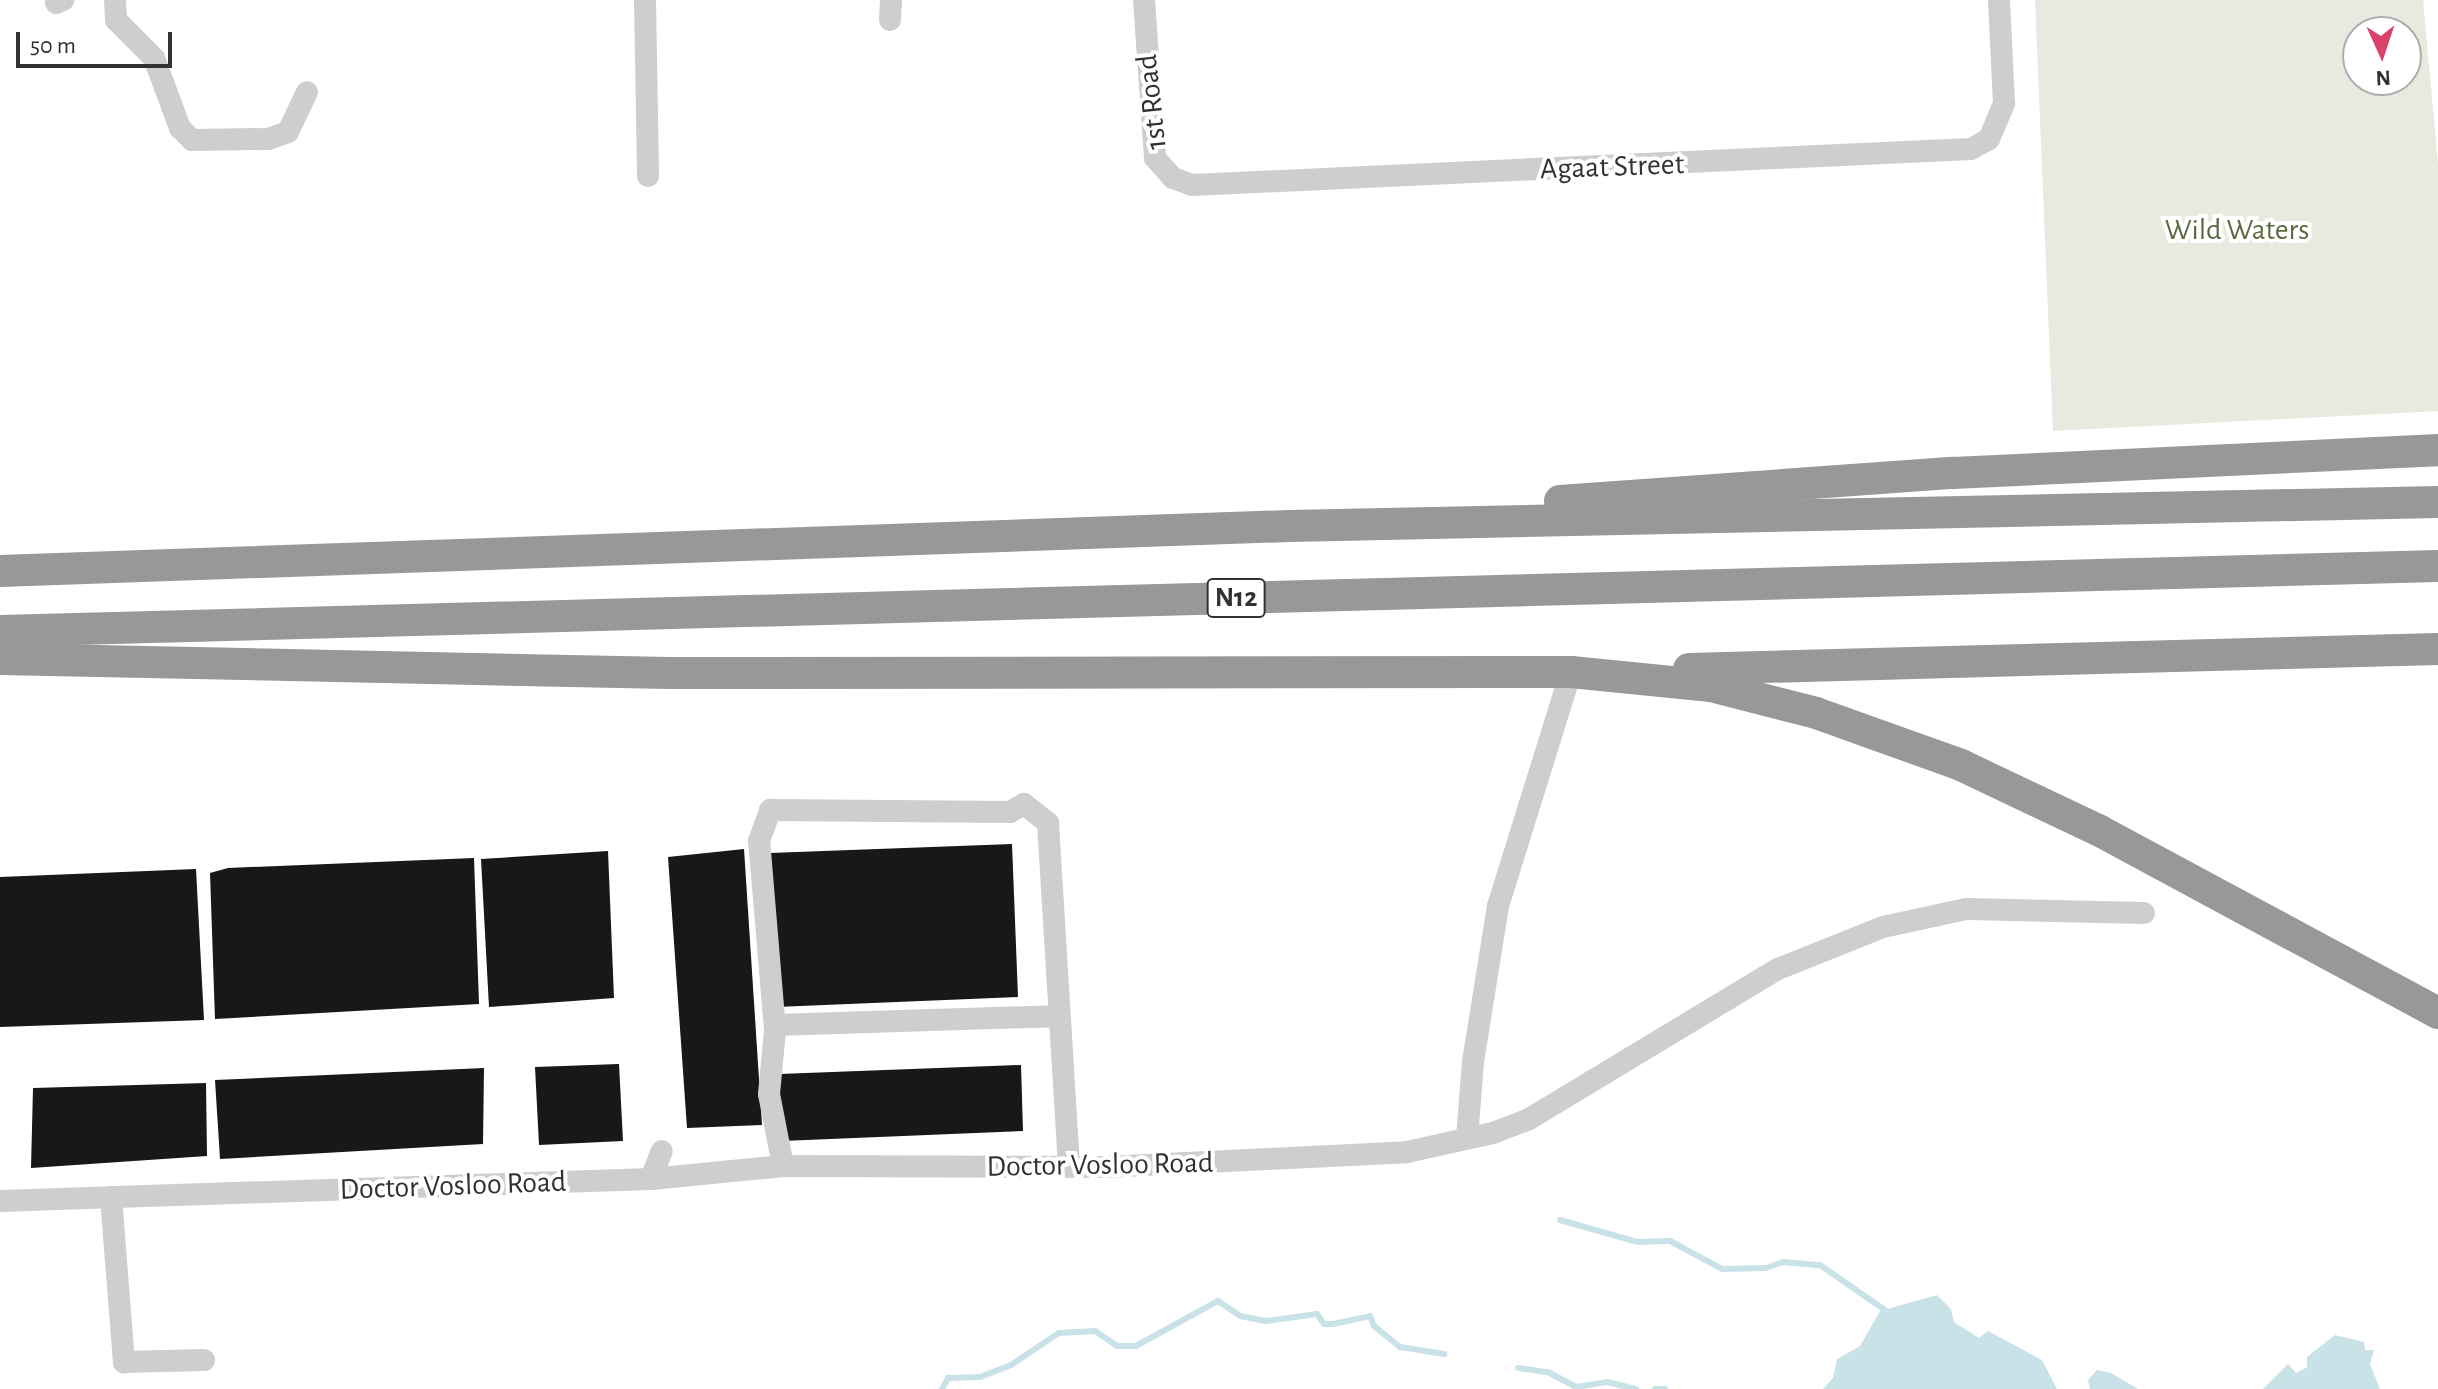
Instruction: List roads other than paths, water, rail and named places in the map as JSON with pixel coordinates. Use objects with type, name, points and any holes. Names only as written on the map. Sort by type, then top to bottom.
[{"type":"highway","points":[[1290,526],[1653,493],[2438,450]]},
{"type":"highway","points":[[0,571],[1290,526],[2438,502]]},
{"type":"highway","name":"N12","points":[[0,631],[2438,566]]},
{"type":"highway","points":[[0,659],[669,673],[1571,672],[2438,649]]},
{"type":"highway","points":[[1571,672],[1711,686],[1816,713],[1961,765],[2100,831],[2438,1013]]},
{"type":"street","points":[[115,0],[116,20],[154,58],[180,128],[192,140],[268,139],[288,132],[307,92]]},
{"type":"street","points":[[645,0],[648,176]]},
{"type":"street","name":"1st Road","points":[[1144,0],[1155,158],[1173,178],[1192,185]]},
{"type":"street","name":"Agaat Street","points":[[1192,185],[1948,153],[1971,149],[1989,139],[2004,103],[1999,0]]},
{"type":"street","points":[[1467,1138],[1473,1062],[1498,906],[1571,672]]},
{"type":"street","points":[[783,1166],[769,1094],[775,1025],[759,841],[770,810],[1010,812],[1024,804],[1048,823],[1056,1016],[1069,1165]]},
{"type":"street","name":"Doctor Vosloo Road","points":[[0,1201],[651,1179],[783,1166],[1069,1165],[1407,1152],[1467,1138],[1543,1112],[1778,969],[1883,927],[1966,909],[2144,913]]},
{"type":"street","points":[[775,1025],[1056,1016]]},
{"type":"street","points":[[651,1179],[662,1151]]},
{"type":"street","points":[[111,1197],[124,1362],[204,1360]]},
{"type":"water","points":[[1937,1295],[1951,1309],[1954,1322],[1979,1338],[1988,1331],[2042,1360],[2057,1389],[1823,1389],[1833,1378],[1837,1359],[1860,1346],[1880,1311]]},
{"type":"water","points":[[2335,1335],[2364,1342],[2365,1350],[2374,1350],[2370,1364],[2380,1389],[2263,1389],[2288,1364],[2296,1373],[2307,1367],[2307,1357]]},
{"type":"water","points":[[2097,1370],[2111,1373],[2138,1389],[2090,1389],[2088,1380]]},
{"type":"waterway","points":[[1560,1220],[1638,1242],[1670,1241],[1722,1269],[1766,1268],[1783,1262],[1820,1265],[1885,1310]]},
{"type":"waterway","points":[[942,1389],[948,1378],[980,1377],[1011,1365],[1059,1333],[1095,1331],[1117,1346],[1136,1346],[1218,1301],[1240,1316],[1266,1321],[1317,1314],[1324,1324],[1333,1324],[1370,1316],[1374,1326],[1400,1347],[1444,1354]]},
{"type":"waterway","points":[[1518,1368],[1548,1372],[1576,1387],[1607,1382],[1636,1389]]},
{"type":"waterway","points":[[1655,1389],[1665,1389]]},
{"type":"park label","name":"Wild Waters","points":[[2237,230]]}]
